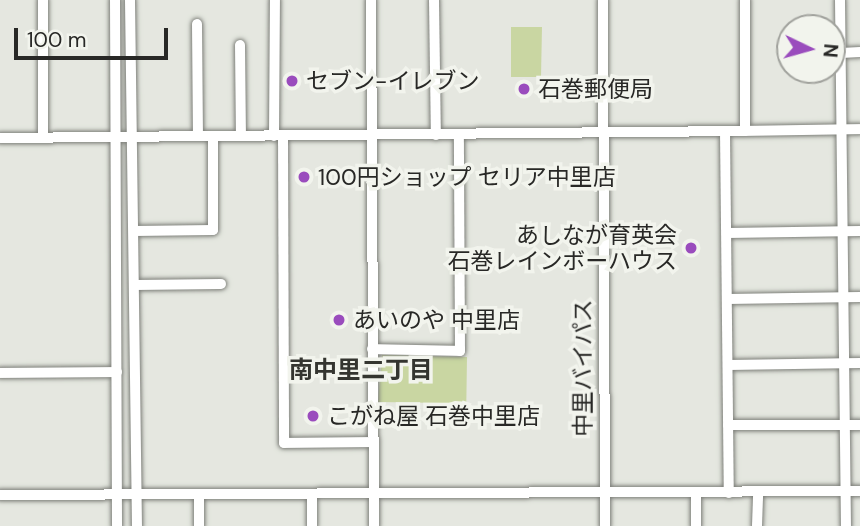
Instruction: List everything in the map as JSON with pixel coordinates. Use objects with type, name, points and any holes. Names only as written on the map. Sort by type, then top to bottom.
[{"type":"street","points":[[43,0],[43,138]]},
{"type":"street","points":[[115,0],[117,526]]},
{"type":"street","points":[[130,0],[137,526]]},
{"type":"street","points":[[275,0],[284,443],[371,442]]},
{"type":"street","points":[[371,0],[371,442],[374,526]]},
{"type":"street","points":[[434,0],[436,135]]},
{"type":"street","name":"中里バイパス","points":[[603,0],[604,526]]},
{"type":"street","points":[[745,0],[745,131]]},
{"type":"street","points":[[197,24],[198,136]]},
{"type":"street","points":[[240,45],[241,136]]},
{"type":"street","points":[[841,84],[846,526]]},
{"type":"street","points":[[0,138],[860,129]]},
{"type":"street","points":[[725,131],[729,493]]},
{"type":"street","points":[[372,349],[460,351],[459,134]]},
{"type":"street","points":[[134,232],[213,230],[213,136]]},
{"type":"street","points":[[727,233],[860,231]]},
{"type":"street","points":[[134,285],[221,285]]},
{"type":"street","points":[[727,299],[860,297]]},
{"type":"street","points":[[728,365],[860,363]]},
{"type":"street","points":[[0,373],[117,372]]},
{"type":"street","points":[[728,425],[860,425]]},
{"type":"street","points":[[0,495],[312,497],[860,491]]},
{"type":"street","points":[[757,526],[758,492]]},
{"type":"street","points":[[696,494],[696,526]]},
{"type":"street","points":[[199,497],[199,526]]},
{"type":"street","points":[[312,497],[312,526]]},
{"type":"green space","points":[[511,27],[542,27],[541,77],[511,77]]},
{"type":"green space","points":[[382,355],[467,357],[466,424],[443,423],[443,403],[378,402]]},
{"type":"place","name":"セブン-イレブン","points":[[292,81]]},
{"type":"place","name":"石巻郵便局","points":[[524,89]]},
{"type":"place","name":"100円ショップ セリア中里店","points":[[304,177]]},
{"type":"place","name":"あしなが育英会 石巻レインボーハウス","points":[[691,248]]},
{"type":"place","name":"あいのや 中里店","points":[[339,320]]},
{"type":"place","name":"こがね屋 石巻中里店","points":[[313,416]]},
{"type":"district","name":"南中里二丁目","points":[[361,370]]}]
